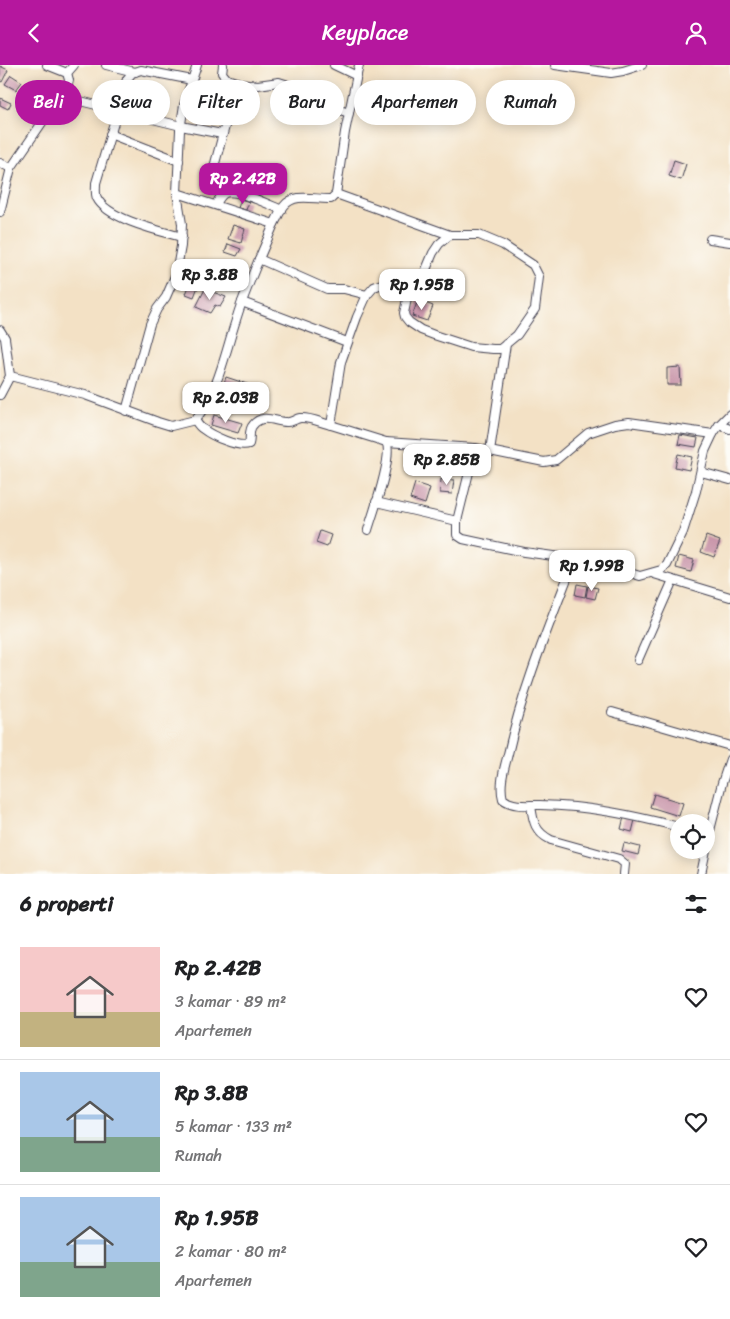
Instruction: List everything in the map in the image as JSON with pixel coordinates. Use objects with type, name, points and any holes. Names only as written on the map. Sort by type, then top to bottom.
[{"type":"street","points":[[47,65],[67,73]]},
{"type":"street","points":[[67,73],[74,65]]},
{"type":"street","points":[[106,65],[134,72]]},
{"type":"street","points":[[127,80],[134,72],[141,70],[192,80],[197,65]]},
{"type":"street","points":[[223,65],[222,73],[224,76],[233,80]]},
{"type":"street","points":[[334,65],[357,76]]},
{"type":"street","points":[[0,369],[85,395],[172,426],[195,420],[207,402],[217,380],[242,302],[282,209],[293,199],[303,197],[331,199],[336,194],[359,65]]},
{"type":"street","points":[[555,65],[611,73],[642,65]]},
{"type":"street","points":[[67,73],[69,80]]},
{"type":"street","points":[[260,85],[279,82],[308,91],[325,105],[349,113]]},
{"type":"street","points":[[170,123],[222,135]]},
{"type":"street","points":[[0,212],[12,169],[41,125]]},
{"type":"street","points":[[113,125],[96,183],[96,197],[100,203],[116,215],[132,222],[182,237]]},
{"type":"street","points":[[214,167],[225,125]]},
{"type":"street","points":[[126,411],[150,324],[156,309],[166,297],[176,274],[182,237],[177,193],[181,126]]},
{"type":"street","points":[[110,134],[179,161]]},
{"type":"street","points":[[0,163],[12,169]]},
{"type":"street","points":[[216,205],[219,198],[229,192],[282,209]]},
{"type":"street","points":[[177,193],[274,224]]},
{"type":"street","points":[[336,194],[450,235],[479,235],[503,245],[533,265],[539,277],[535,309],[517,335],[500,349],[471,347],[421,330],[410,322],[405,317],[405,305],[411,280]]},
{"type":"street","points":[[331,425],[341,362],[367,295],[374,287],[386,282],[419,278],[425,272],[439,244],[450,235]]},
{"type":"street","points":[[710,239],[730,242]]},
{"type":"street","points":[[259,259],[328,289],[344,289],[367,295]]},
{"type":"street","points":[[242,302],[348,343]]},
{"type":"street","points":[[0,330],[5,337],[10,373],[0,395]]},
{"type":"street","points":[[490,451],[506,344]]},
{"type":"street","points":[[474,448],[457,521],[457,535],[463,539],[524,552],[574,558],[602,564],[640,576],[654,574],[667,565],[683,532],[706,451],[713,434],[730,414]]},
{"type":"street","points":[[195,420],[202,429],[230,442],[245,445],[249,444],[251,427],[254,423],[268,419],[290,423],[299,418],[304,418],[386,442],[474,448],[544,462],[551,462],[588,433],[607,426],[629,422],[713,434]]},
{"type":"street","points":[[719,425],[730,429]]},
{"type":"street","points":[[368,530],[388,460],[388,444],[386,442]]},
{"type":"street","points":[[701,472],[730,480]]},
{"type":"street","points":[[376,502],[457,521]]},
{"type":"street","points":[[574,558],[516,720],[501,791],[503,799],[514,805],[564,806],[624,813],[670,825]]},
{"type":"street","points":[[654,574],[730,597]]},
{"type":"street","points":[[638,660],[673,580]]},
{"type":"street","points":[[612,712],[730,746]]},
{"type":"street","points":[[713,814],[730,759]]},
{"type":"street","points":[[531,805],[533,822],[536,829],[543,836],[551,840],[619,859],[624,864],[624,874]]},
{"type":"street","points":[[700,874],[704,859]]},
{"type":"building","points":[[0,66],[8,70],[2,82],[0,81]]},
{"type":"building","points":[[11,75],[19,80],[15,80],[15,89],[5,84]]},
{"type":"building","points":[[0,98],[11,103],[8,109],[0,105]]},
{"type":"building","points":[[674,160],[686,164],[681,180],[669,176]]},
{"type":"building","points":[[241,199],[249,202],[246,210],[238,208]]},
{"type":"building","points":[[233,225],[245,229],[241,243],[228,239]]},
{"type":"building","points":[[228,244],[241,249],[237,256],[225,252]]},
{"type":"building","points":[[193,276],[201,279],[194,297],[186,294]]},
{"type":"building","points":[[205,289],[226,297],[220,307],[215,305],[210,313],[196,307]]},
{"type":"building","points":[[418,300],[433,306],[427,321],[412,316]]},
{"type":"building","points":[[680,367],[681,385],[667,385],[667,368]]},
{"type":"building","points":[[226,377],[259,388],[255,400],[222,389]]},
{"type":"building","points":[[214,415],[242,423],[238,433],[211,425]]},
{"type":"building","points":[[680,435],[698,438],[696,447],[678,444]]},
{"type":"building","points":[[678,454],[692,457],[689,470],[675,467]]},
{"type":"building","points":[[441,479],[454,480],[452,494],[440,493]]},
{"type":"building","points":[[415,483],[430,488],[425,504],[410,499]]},
{"type":"building","points":[[320,531],[331,535],[327,547],[316,543]]},
{"type":"building","points":[[706,536],[720,541],[714,557],[701,552]]},
{"type":"building","points":[[679,556],[694,560],[691,572],[676,568]]},
{"type":"building","points":[[577,584],[587,586],[585,597],[575,595]]},
{"type":"building","points":[[588,586],[598,588],[595,599],[586,597]]},
{"type":"building","points":[[654,794],[683,803],[680,814],[673,814],[650,807]]},
{"type":"building","points":[[624,817],[635,820],[632,832],[621,829]]},
{"type":"building","points":[[624,843],[640,847],[638,855],[622,851]]}]
